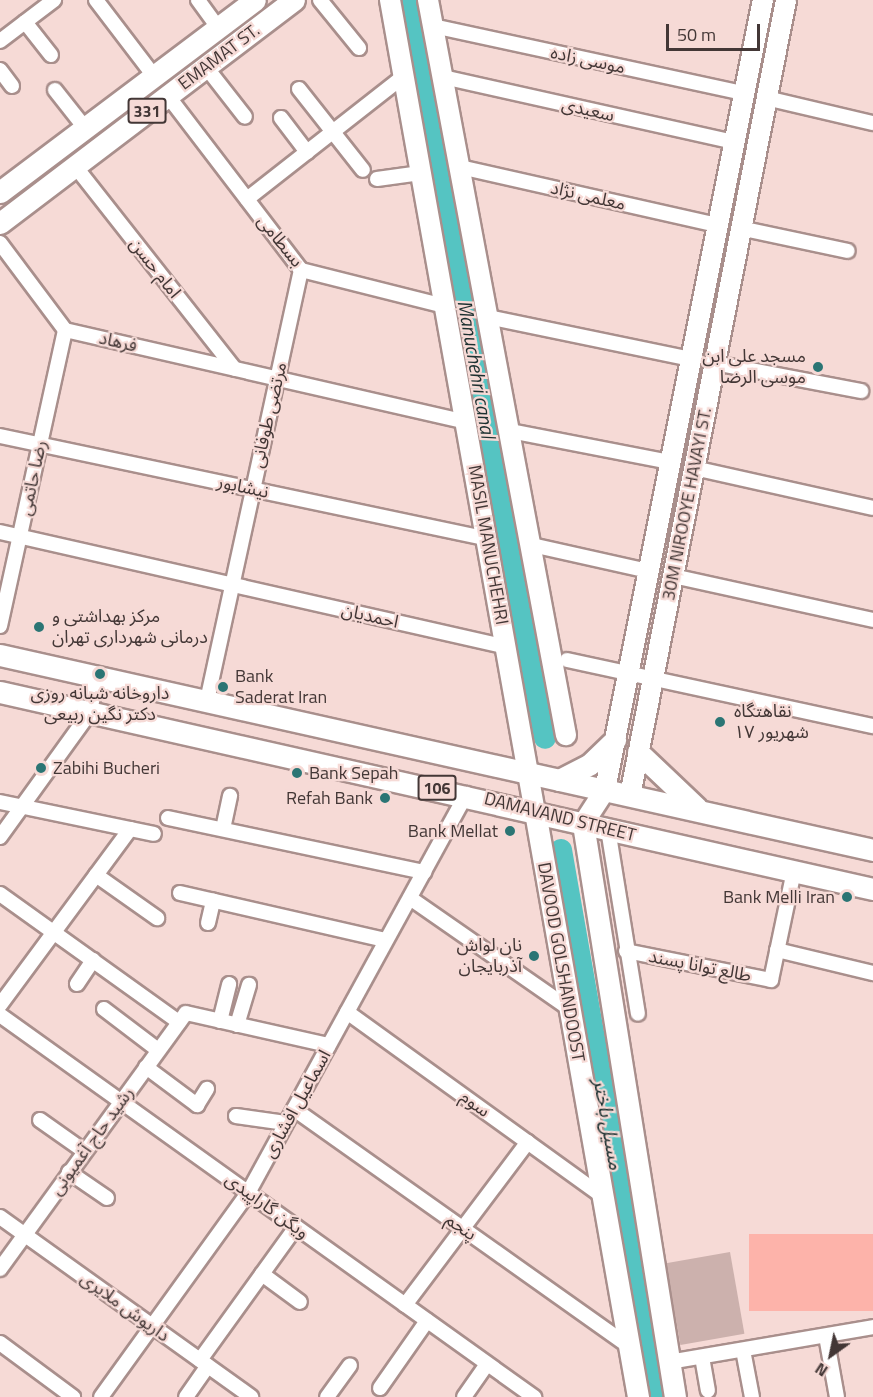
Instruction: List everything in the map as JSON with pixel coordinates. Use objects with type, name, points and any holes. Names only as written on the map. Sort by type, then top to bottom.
[{"type":"main road","name":"EMAMAT ST.","points":[[0,192],[255,0]]},
{"type":"main road","name":"EMAMAT ST.","points":[[0,223],[294,0]]},
{"type":"main road","name":"MASIL MANUCHEHRI","points":[[390,0],[507,647],[526,772],[535,812]]},
{"type":"main road","points":[[428,0],[532,545],[560,658],[566,735]]},
{"type":"main road","name":"30M NIROOYE HAVAYI ST.","points":[[605,790],[763,0]]},
{"type":"main road","name":"30M NIROOYE HAVAYI ST.","points":[[630,796],[786,0]]},
{"type":"main road","name":"DAMAVAND STREET","points":[[0,655],[526,772]]},
{"type":"main road","name":"DAMAVAND STREET","points":[[0,692],[466,794],[583,824],[873,889]]},
{"type":"main road","points":[[559,780],[590,764],[615,740]]},
{"type":"main road","points":[[638,752],[703,812]]},
{"type":"main road","name":"106","points":[[526,772],[605,790]]},
{"type":"main road","points":[[605,790],[583,824],[675,1397]]},
{"type":"main road","name":"DAMAVAND STREET","points":[[605,790],[873,850]]},
{"type":"main road","name":"DAVOOD GOLSHANDOOST","points":[[535,812],[638,1397]]},
{"type":"street","points":[[0,41],[54,0]]},
{"type":"street","points":[[96,0],[154,76]]},
{"type":"street","points":[[198,0],[218,28]]},
{"type":"street","points":[[320,0],[359,48]]},
{"type":"street","points":[[25,22],[51,55]]},
{"type":"street","name":"موسی زاده","points":[[433,26],[743,93]]},
{"type":"street","points":[[206,67],[244,117]]},
{"type":"street","points":[[0,70],[12,86]]},
{"type":"street","points":[[247,199],[404,76]]},
{"type":"street","name":"سعیدی","points":[[443,77],[733,142]]},
{"type":"street","points":[[298,89],[363,170]]},
{"type":"street","points":[[55,90],[85,128]]},
{"type":"street","name":"بسطامی","points":[[168,96],[302,270],[444,306]]},
{"type":"street","points":[[766,98],[873,123]]},
{"type":"street","points":[[281,118],[307,152]]},
{"type":"street","name":"امام حسن","points":[[75,166],[235,369]]},
{"type":"street","name":"معلمی نژاد","points":[[460,167],[717,225]]},
{"type":"street","points":[[377,179],[421,173]]},
{"type":"street","points":[[740,228],[849,251]]},
{"type":"street","points":[[0,243],[65,330]]},
{"type":"street","name":"مرتضی طوفانی","points":[[207,701],[302,270]]},
{"type":"street","points":[[488,317],[691,359]]},
{"type":"street","name":"فرهاد","points":[[65,330],[467,422]]},
{"type":"street","name":"رضا حاتمی","points":[[0,626],[65,330]]},
{"type":"street","points":[[714,363],[861,391]]},
{"type":"street","points":[[510,430],[670,462]]},
{"type":"street","name":"نیشابور","points":[[0,436],[486,538]]},
{"type":"street","points":[[694,468],[873,507]]},
{"type":"street","name":"احمدیان","points":[[0,532],[507,647]]},
{"type":"street","points":[[532,545],[648,571]]},
{"type":"street","points":[[673,576],[873,620]]},
{"type":"street","points":[[560,658],[873,726]]},
{"type":"street","points":[[0,837],[90,712],[97,676]]},
{"type":"street","name":"اسماعیل افشاری","points":[[101,1397],[248,1193],[466,794]]},
{"type":"street","points":[[223,829],[230,796]]},
{"type":"street","points":[[0,802],[154,834]]},
{"type":"street","points":[[168,818],[424,872]]},
{"type":"street","points":[[0,1005],[130,829]]},
{"type":"street","points":[[608,829],[638,1014]]},
{"type":"street","name":"طالع توانا پسند","points":[[626,951],[771,980],[794,871]]},
{"type":"street","points":[[96,875],[157,918]]},
{"type":"street","points":[[180,893],[386,940]]},
{"type":"street","points":[[0,894],[93,960],[182,1017],[220,1021],[328,1045]]},
{"type":"street","points":[[410,898],[570,1009]]},
{"type":"street","points":[[208,922],[213,901]]},
{"type":"street","points":[[777,950],[873,973]]},
{"type":"street","points":[[77,984],[93,960]]},
{"type":"street","points":[[220,1021],[229,984]]},
{"type":"street","points":[[237,1025],[249,985]]},
{"type":"street","points":[[104,1009],[158,1050]]},
{"type":"street","name":"سوم","points":[[347,1012],[602,1196]]},
{"type":"street","name":"ویگن گاراپیدی","points":[[0,1015],[534,1397]]},
{"type":"street","name":"رشید حاج آغمیونی","points":[[0,1269],[182,1017]]},
{"type":"street","points":[[146,1067],[196,1105],[207,1089]]},
{"type":"street","name":"پنجم","points":[[294,1109],[629,1346]]},
{"type":"street","points":[[236,1116],[286,1123]]},
{"type":"street","points":[[40,1120],[84,1151]]},
{"type":"street","points":[[405,1305],[528,1142]]},
{"type":"street","points":[[69,1172],[107,1198]]},
{"type":"street","name":"داریوش ملایری","points":[[0,1216],[251,1397]]},
{"type":"street","points":[[186,1397],[204,1363],[262,1274],[296,1227]]},
{"type":"street","points":[[262,1274],[300,1302]]},
{"type":"street","points":[[380,1388],[427,1321]]},
{"type":"street","points":[[669,1362],[873,1327]]},
{"type":"street","points":[[826,1336],[837,1397]]},
{"type":"street","points":[[0,1343],[73,1397]]},
{"type":"street","points":[[743,1350],[752,1397]]},
{"type":"street","points":[[702,1357],[708,1390]]},
{"type":"street","points":[[464,1397],[487,1364]]},
{"type":"street","points":[[327,1397],[350,1365]]},
{"type":"shaded area","points":[[526,582],[540,627],[555,740],[535,739],[507,585]]},
{"type":"shaded area","points":[[749,1234],[873,1234],[873,1311],[749,1311]]},
{"type":"building","points":[[730,1252],[744,1334],[680,1345],[666,1263]]},
{"type":"waterway","name":"Manuchehri canal","points":[[410,0],[545,738]]},
{"type":"waterway","name":"مسیل باختر","points":[[561,850],[657,1397]]},
{"type":"place","name":"مسجد علی ابن موسی الرضا","points":[[818,367]]},
{"type":"place","name":"مرکز بهداشتی و درمانی شهرداری تهران","points":[[39,627]]},
{"type":"place","name":"داروخانه شبانه روزی دکتر نگین ربیعی","points":[[100,674]]},
{"type":"place","name":"Bank Saderat Iran","points":[[223,687]]},
{"type":"place","name":"نقاهتگاه ۱۷ شهریور","points":[[720,722]]},
{"type":"place","name":"Zabihi Bucheri","points":[[41,768]]},
{"type":"place","name":"Bank Sepah","points":[[297,773]]},
{"type":"place","name":"Refah Bank","points":[[385,798]]},
{"type":"place","name":"Bank Mellat","points":[[510,831]]},
{"type":"place","name":"Bank Melli Iran","points":[[847,897]]},
{"type":"place","name":"نان لواش آذربایجان","points":[[534,956]]}]
